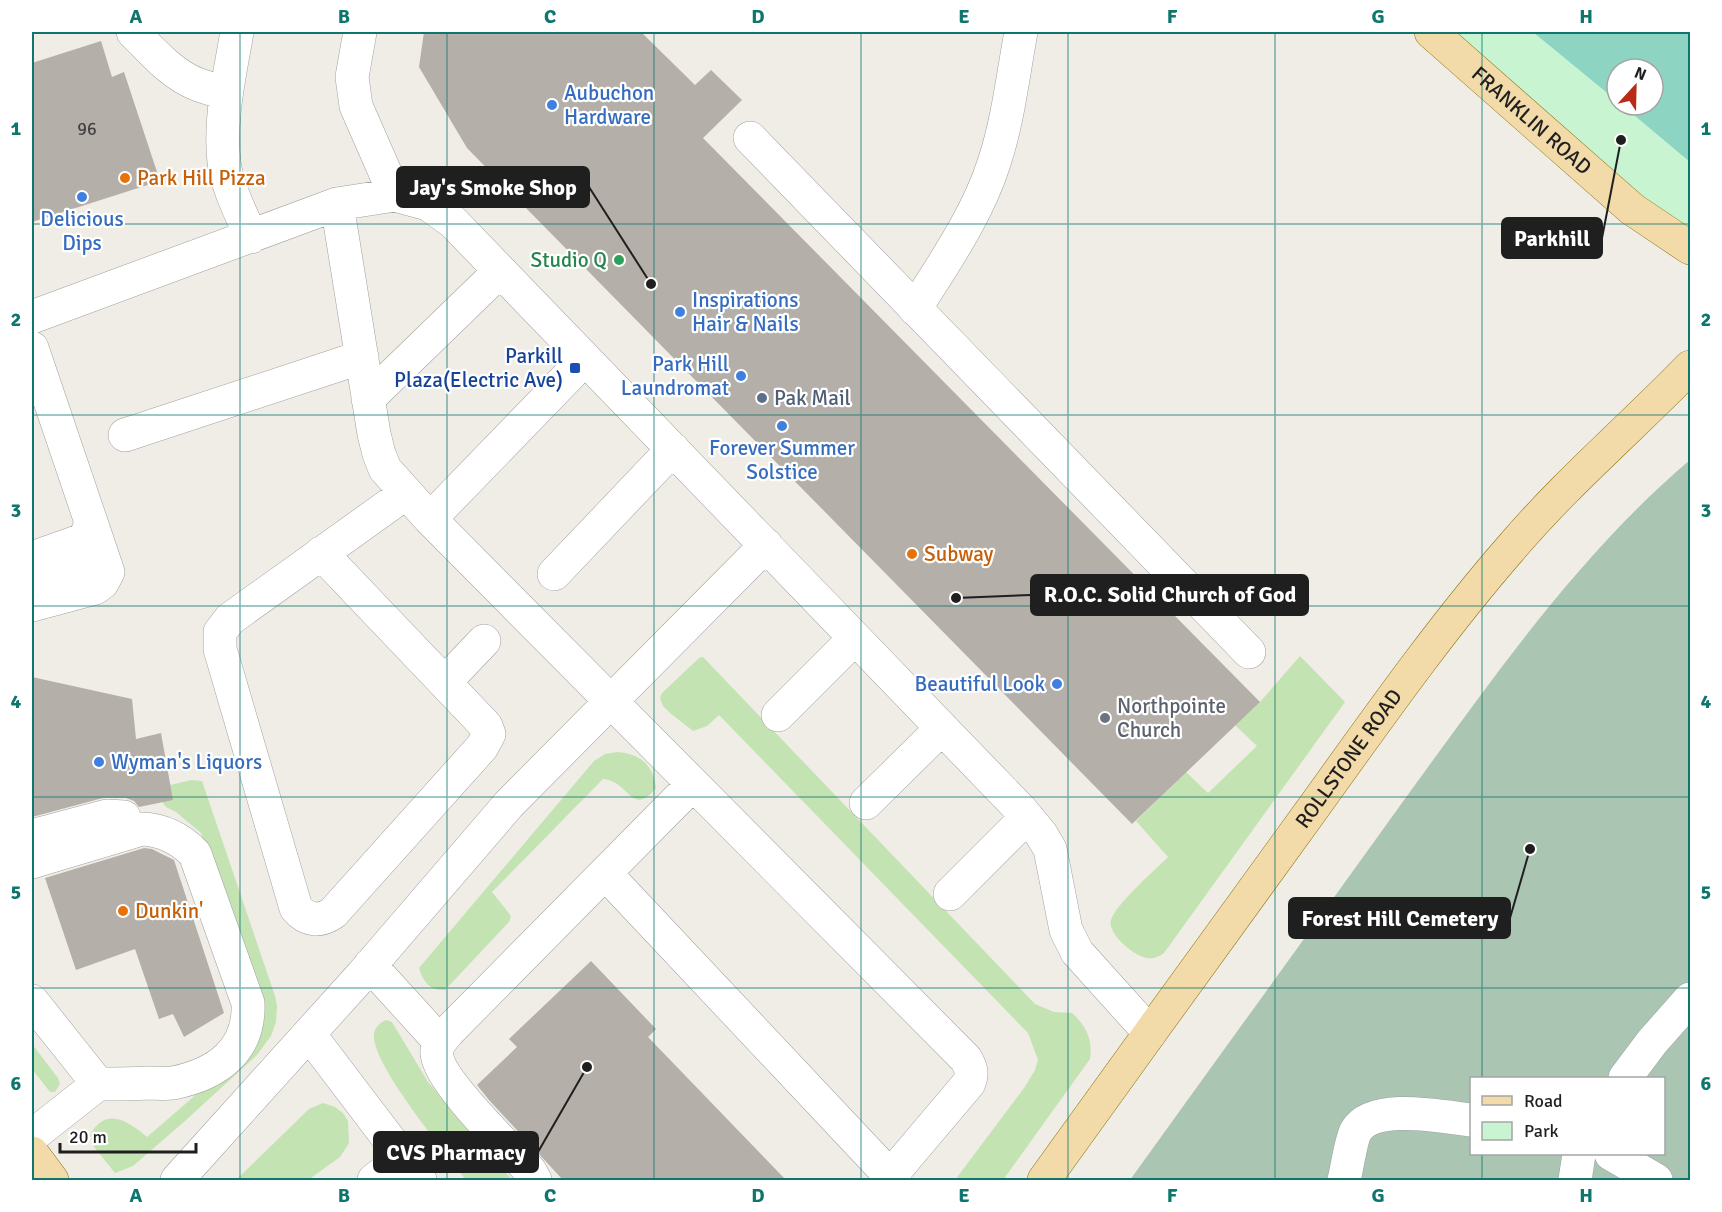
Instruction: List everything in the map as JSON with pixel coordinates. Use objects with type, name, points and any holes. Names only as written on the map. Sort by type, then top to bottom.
[{"type":"main road","name":"FRANKLIN ROAD","points":[[1431,32],[1632,209],[1690,248]]},
{"type":"main road","name":"ROLLSTONE ROAD","points":[[1044,1180],[1436,639],[1510,549],[1549,506],[1606,447],[1637,422],[1690,367]]},
{"type":"main road","points":[[32,1153],[52,1180]]},
{"type":"lane","points":[[133,32],[164,63],[180,75],[197,85],[226,93]]},
{"type":"lane","points":[[237,32],[223,123],[224,163],[230,186],[251,237]]},
{"type":"lane","points":[[360,32],[352,77],[356,106],[395,195]]},
{"type":"lane","points":[[915,309],[965,226],[982,193],[994,162],[1021,32]]},
{"type":"lane","points":[[750,138],[1249,652]]},
{"type":"lane","points":[[32,317],[337,204],[395,195],[428,204],[453,222],[1028,817],[1050,849],[1066,930],[1077,952],[1150,1033]]},
{"type":"lane","points":[[337,204],[368,399],[379,454],[386,470],[430,519],[609,702],[966,1059],[972,1075],[969,1083],[891,1179],[605,873]]},
{"type":"lane","points":[[368,399],[500,271]]},
{"type":"lane","points":[[32,348],[108,572],[102,583],[95,588],[32,605]]},
{"type":"lane","points":[[125,435],[362,357]]},
{"type":"lane","points":[[430,519],[585,359]]},
{"type":"lane","points":[[554,574],[673,449]]},
{"type":"lane","points":[[321,553],[486,726],[489,734],[482,747],[333,913],[319,920],[301,914],[297,908],[220,649],[220,632],[230,619],[321,553],[406,493]]},
{"type":"lane","points":[[32,558],[80,541],[94,530]]},
{"type":"lane","points":[[32,583],[93,561],[97,549],[94,530]]},
{"type":"lane","points":[[177,1180],[370,965],[509,804],[766,545]]},
{"type":"lane","points":[[778,715],[855,638]]},
{"type":"lane","points":[[445,682],[484,641]]},
{"type":"lane","points":[[866,803],[942,728]]},
{"type":"lane","points":[[535,1177],[452,1085],[438,1063],[437,1051],[440,1042],[692,785]]},
{"type":"lane","points":[[32,836],[107,816],[135,819],[178,838],[195,854],[248,1003],[249,1021],[242,1041],[230,1057],[207,1071],[173,1083],[98,1084],[32,1136]]},
{"type":"lane","points":[[950,894],[1028,817]]},
{"type":"lane","points":[[32,862],[142,829],[165,833]]},
{"type":"lane","points":[[370,965],[440,1042]]},
{"type":"lane","points":[[1626,1077],[1652,1042],[1690,999]]},
{"type":"lane","points":[[32,1001],[98,1084]]},
{"type":"lane","points":[[309,1034],[411,1169],[374,1180]]},
{"type":"lane","points":[[1344,1180],[1356,1130],[1373,1117],[1400,1112],[1470,1120]]},
{"type":"lane","points":[[1575,1180],[1579,1155]]},
{"type":"lane","points":[[1613,1155],[1656,1180]]},
{"type":"green space","points":[[1431,32],[1690,32],[1690,248]]},
{"type":"green space","points":[[1533,32],[1690,32],[1690,162],[1636,117],[1665,117],[1665,57],[1605,57],[1605,91]]},
{"type":"green space","points":[[1690,460],[1690,1180],[1130,1180],[1472,707],[1539,619],[1611,536]]},
{"type":"green space","points":[[1300,656],[1345,702],[1164,953],[1149,958],[1135,953],[1117,938],[1111,926],[1111,920],[1128,897],[1168,857],[1136,821],[1186,772],[1208,793],[1257,746],[1235,725],[1260,702]]},
{"type":"green space","points":[[703,657],[1035,1004],[1054,1012],[1072,1013],[1085,1028],[1090,1045],[1090,1059],[1003,1180],[955,1180],[1035,1070],[1038,1060],[1028,1033],[719,715],[707,726],[693,731],[663,706],[660,698],[662,693],[699,658]]},
{"type":"green space","points":[[617,752],[633,755],[644,762],[652,773],[656,788],[641,800],[635,799],[619,785],[603,779],[492,892],[511,916],[509,922],[445,990],[435,989],[428,985],[419,968],[594,761],[605,754]]},
{"type":"green space","points":[[192,780],[202,781],[275,996],[276,1022],[271,1036],[257,1055],[133,1166],[115,1173],[94,1147],[90,1135],[96,1126],[103,1121],[117,1119],[147,1137],[191,1099],[248,1044],[262,1007],[201,833],[162,802],[170,785]]},
{"type":"green space","points":[[386,1020],[392,1022],[428,1082],[512,1180],[466,1180],[413,1110],[386,1069],[378,1052],[374,1032]]},
{"type":"green space","points":[[32,1044],[58,1078],[60,1084],[55,1092],[50,1092],[32,1069]]},
{"type":"green space","points":[[323,1103],[335,1107],[348,1121],[349,1143],[340,1157],[308,1180],[236,1180],[309,1109]]},
{"type":"building","points":[[424,32],[641,32],[695,85],[711,70],[742,100],[703,138],[1260,702],[1132,824],[467,148],[419,67]]},
{"type":"building","points":[[101,41],[112,77],[124,72],[160,181],[32,222],[32,63]]},
{"type":"building","name":"Wyman's Liquors","points":[[32,677],[132,699],[136,739],[161,733],[173,800],[139,807],[134,801],[126,798],[103,798],[32,817]]},
{"type":"building","name":"Dunkin'","points":[[144,848],[152,849],[174,860],[224,1013],[184,1037],[173,1014],[159,1019],[135,949],[76,970],[45,878]]},
{"type":"building","points":[[591,961],[656,1029],[648,1037],[786,1180],[563,1180],[489,1100],[477,1085],[517,1047],[509,1039]]},
{"type":"place","name":"Aubuchon Hardware","points":[[552,105]]},
{"type":"place","name":"Parkhill","points":[[1621,140]]},
{"type":"place","name":"Park Hill Pizza","points":[[125,178]]},
{"type":"place","name":"Delicious Dips","points":[[82,197]]},
{"type":"place","name":"Studio Q","points":[[619,260]]},
{"type":"place","name":"Jay's Smoke Shop","points":[[651,284]]},
{"type":"place","name":"Inspirations Hair & Nails","points":[[680,312]]},
{"type":"place","name":"Parkill Plaza(Electric Ave)","points":[[575,368]]},
{"type":"place","name":"Park Hill Laundromat","points":[[741,376]]},
{"type":"place","name":"Pak Mail","points":[[762,398]]},
{"type":"place","name":"Forever Summer Solstice","points":[[782,426]]},
{"type":"place","name":"Subway","points":[[912,554]]},
{"type":"place","name":"R.O.C. Solid Church of God","points":[[956,598]]},
{"type":"place","name":"Beautiful Look","points":[[1057,684]]},
{"type":"place","name":"Northpointe Church","points":[[1105,718]]},
{"type":"place","name":"Wyman's Liquors","points":[[99,762]]},
{"type":"place","name":"Forest Hill Cemetery","points":[[1530,849]]},
{"type":"place","name":"Dunkin'","points":[[123,911]]},
{"type":"place","name":"CVS Pharmacy","points":[[587,1067]]}]
